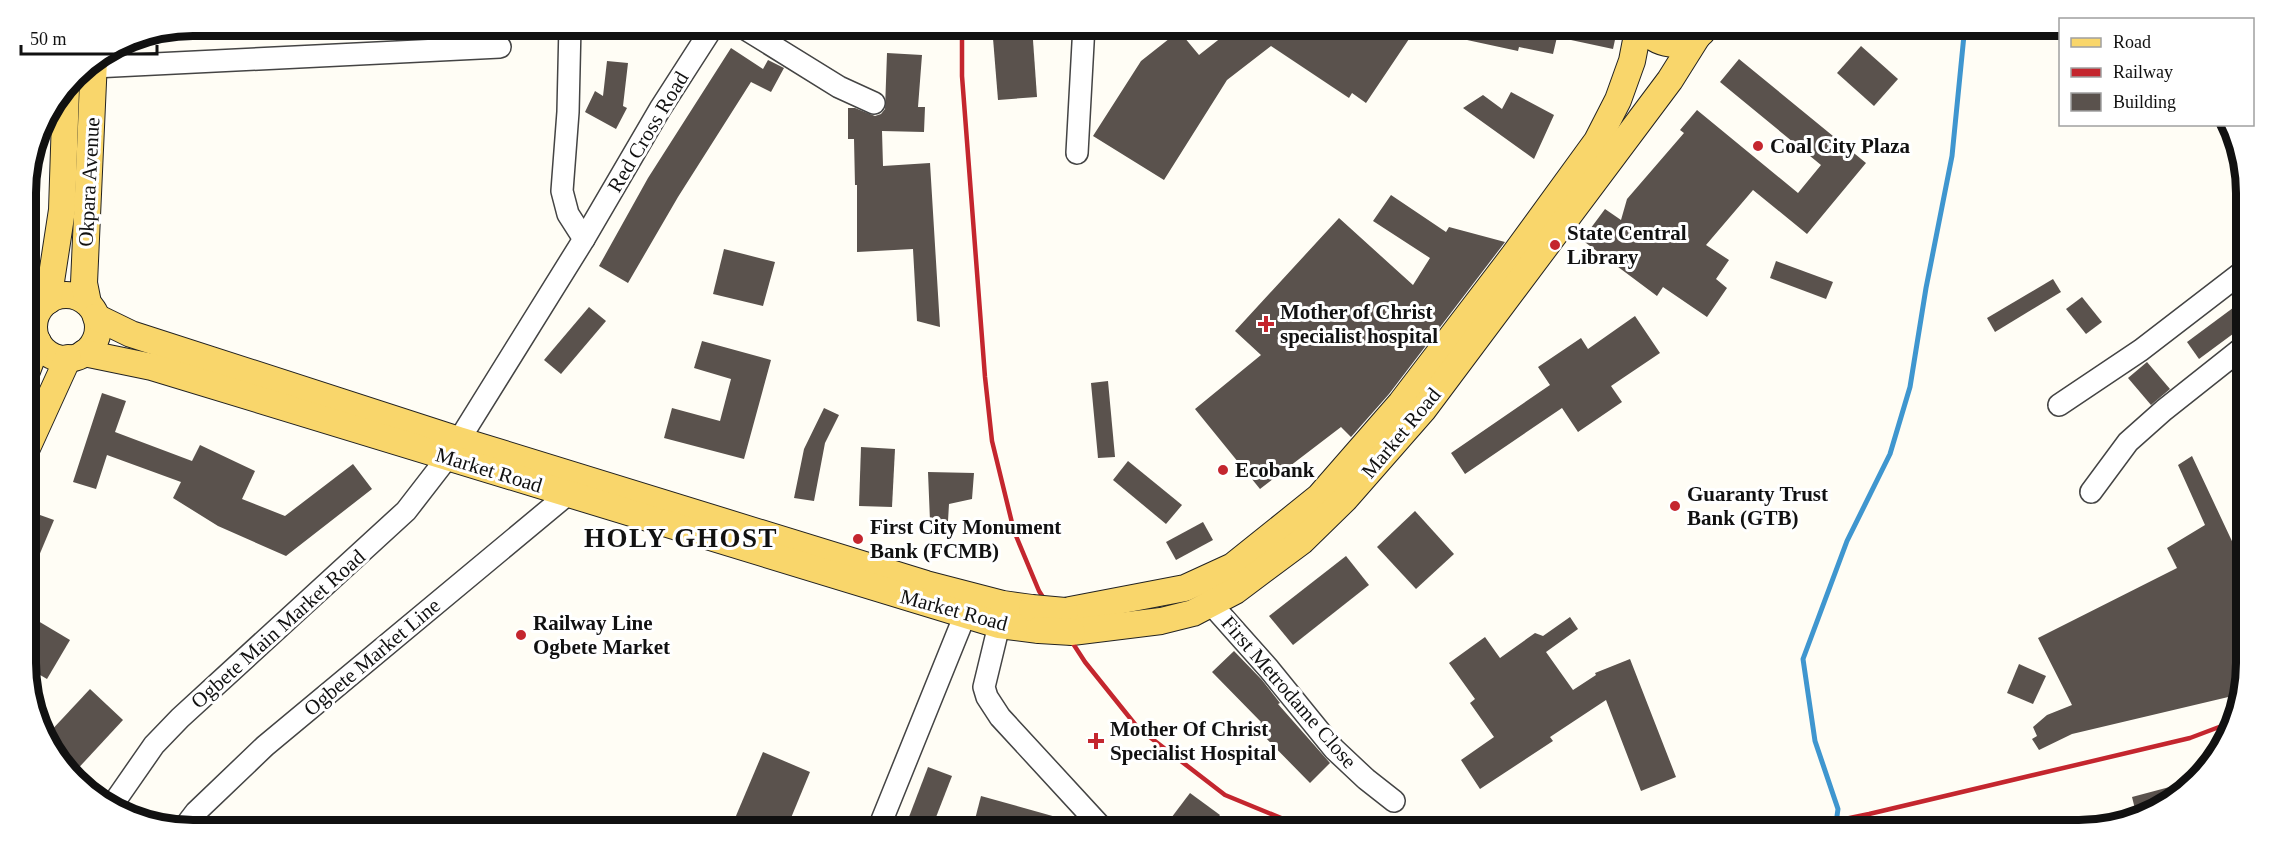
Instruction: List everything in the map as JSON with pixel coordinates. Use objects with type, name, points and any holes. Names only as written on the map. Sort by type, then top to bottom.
[{"type":"main road","name":"Market Road","points":[[1069,621],[1185,588],[1233,566],[1319,497],[1401,404],[1597,141],[1618,100],[1632,61],[1638,36]]},
{"type":"main road","points":[[1651,36],[1665,43],[1676,44],[1692,36]]},
{"type":"main road","name":"Market Road","points":[[92,310],[131,334],[453,449],[568,494],[969,606],[1035,619],[1161,621],[1193,613],[1235,591],[1302,541],[1345,499],[1423,410],[1670,80],[1699,36]]},
{"type":"main road","name":"Okpara Avenue","points":[[92,310],[84,283],[94,71]]},
{"type":"main road","name":"Okpara Avenue","points":[[48,301],[62,210],[61,108]]},
{"type":"main road","points":[[36,317],[48,301],[57,296],[79,297],[92,310],[96,337],[91,346],[76,355],[36,430]]},
{"type":"main road","points":[[36,337],[50,354],[76,355]]},
{"type":"main road","points":[[36,347],[38,342]]},
{"type":"main road","name":"Market Road","points":[[76,355],[152,367],[453,449],[915,581],[969,606],[999,625],[1035,619]]},
{"type":"street","points":[[570,36],[568,112],[562,191],[568,214],[584,239]]},
{"type":"street","name":"Red Cross Road","points":[[453,449],[584,239],[660,109],[707,36]]},
{"type":"street","points":[[755,36],[839,87],[874,103]]},
{"type":"street","points":[[1077,153],[1083,36]]},
{"type":"street","points":[[104,64],[500,47]]},
{"type":"street","points":[[2059,405],[2141,350],[2236,277]]},
{"type":"street","points":[[2091,492],[2128,442],[2236,353]]},
{"type":"street","name":"Ogbete Main Market Road","points":[[116,800],[154,745],[180,718],[406,511],[453,449]]},
{"type":"street","name":"Ogbete Market Line","points":[[190,820],[265,746],[568,494]]},
{"type":"street","name":"First Metrodame Close","points":[[1212,605],[1269,669],[1334,749],[1394,801]]},
{"type":"street","points":[[882,820],[969,606]]},
{"type":"street","points":[[999,625],[984,687],[987,697],[1000,717],[1095,820]]},
{"type":"building","points":[[993,36],[1033,36],[1037,97],[998,100]]},
{"type":"building","points":[[1173,36],[1183,36],[1199,55],[1223,36],[1356,36],[1362,40],[1365,36],[1411,36],[1366,103],[1352,93],[1349,98],[1271,46],[1227,80],[1164,180],[1093,136],[1141,61]]},
{"type":"building","points":[[1449,36],[1616,36],[1613,49],[1557,37],[1553,54],[1519,47],[1518,51]]},
{"type":"building","points":[[1861,46],[1898,79],[1874,106],[1837,73]]},
{"type":"building","points":[[731,48],[763,69],[768,60],[784,68],[771,92],[751,82],[678,197],[628,283],[599,266],[648,178]]},
{"type":"building","points":[[887,53],[922,55],[918,107],[925,107],[924,132],[882,131],[883,166],[930,163],[940,327],[917,321],[913,249],[857,252],[857,185],[855,185],[854,139],[848,139],[848,108],[855,108],[875,116],[881,114],[885,109]]},
{"type":"building","points":[[1739,59],[1866,163],[1807,234],[1753,190],[1706,245],[1729,260],[1716,279],[1727,288],[1707,317],[1663,287],[1657,296],[1582,240],[1605,209],[1621,220],[1627,199],[1684,133],[1680,130],[1697,110],[1798,193],[1821,165],[1720,82]]},
{"type":"building","points":[[607,61],[628,63],[623,106],[627,108],[616,129],[585,112],[595,91],[603,96]]},
{"type":"building","points":[[1511,92],[1554,115],[1534,159],[1463,108],[1483,95],[1502,109]]},
{"type":"building","points":[[1391,195],[1446,232],[1449,227],[1505,242],[1389,394],[1351,437],[1341,427],[1260,489],[1195,409],[1261,355],[1235,331],[1339,218],[1413,285],[1430,258],[1373,221]]},
{"type":"building","points":[[724,249],[775,262],[763,306],[713,294]]},
{"type":"building","points":[[1776,261],[1833,282],[1826,299],[1770,278]]},
{"type":"building","points":[[2053,279],[2061,292],[1995,332],[1987,318]]},
{"type":"building","points":[[2082,297],[2102,322],[2086,334],[2066,309]]},
{"type":"building","points":[[2236,306],[2236,332],[2199,359],[2187,342]]},
{"type":"building","points":[[589,307],[606,321],[561,374],[544,360]]},
{"type":"building","points":[[1635,316],[1660,353],[1611,386],[1622,402],[1578,432],[1562,408],[1465,474],[1451,453],[1550,385],[1538,367],[1581,338],[1588,349]]},
{"type":"building","points":[[702,341],[771,360],[744,459],[664,438],[672,408],[720,421],[731,379],[694,368]]},
{"type":"building","points":[[2147,362],[2170,389],[2151,405],[2128,378]]},
{"type":"building","points":[[1108,381],[1115,457],[1098,458],[1091,383]]},
{"type":"building","points":[[102,393],[126,401],[115,432],[192,461],[200,445],[255,471],[242,499],[285,516],[353,464],[372,489],[286,556],[218,526],[173,498],[181,482],[107,455],[96,489],[73,482]]},
{"type":"building","points":[[824,408],[839,415],[825,443],[814,501],[794,498],[804,449]]},
{"type":"building","points":[[861,447],[895,449],[892,507],[859,506]]},
{"type":"building","points":[[2192,456],[2236,550],[2236,673],[2232,696],[2072,734],[2039,750],[2032,739],[2037,736],[2033,727],[2047,715],[2072,705],[2038,638],[2177,568],[2167,548],[2205,525],[2178,465]]},
{"type":"building","points":[[1128,461],[1182,505],[1166,524],[1113,480]]},
{"type":"building","points":[[928,472],[974,473],[972,499],[949,504],[948,521],[930,521]]},
{"type":"building","points":[[1415,511],[1454,554],[1416,589],[1377,547]]},
{"type":"building","points":[[40,515],[54,520],[36,563],[36,525]]},
{"type":"building","points":[[1203,522],[1213,540],[1176,560],[1166,542]]},
{"type":"building","points":[[1346,556],[1369,585],[1293,645],[1269,616]]},
{"type":"building","points":[[1570,617],[1578,629],[1546,652],[1573,690],[1596,675],[1595,673],[1630,659],[1676,777],[1641,791],[1606,700],[1550,737],[1553,741],[1480,789],[1461,760],[1494,737],[1470,703],[1475,699],[1449,663],[1485,637],[1500,658],[1535,633],[1543,636]]},
{"type":"building","points":[[36,620],[70,640],[47,679],[36,673]]},
{"type":"building","points":[[1234,651],[1262,680],[1280,703],[1278,704],[1330,763],[1310,783],[1256,728],[1261,722],[1212,672]]},
{"type":"building","points":[[2019,664],[2046,676],[2033,704],[2007,693]]},
{"type":"building","points":[[90,689],[123,720],[77,769],[51,731]]},
{"type":"building","points":[[763,752],[810,772],[790,820],[734,820]]},
{"type":"building","points":[[928,767],[952,776],[935,820],[908,820]]},
{"type":"building","points":[[2179,785],[2149,804],[2135,810],[2132,797]]},
{"type":"building","points":[[1190,793],[1220,815],[1216,820],[1170,820]]},
{"type":"building","points":[[981,796],[1067,820],[975,820]]},
{"type":"waterway","points":[[1836,820],[1838,809],[1815,741],[1803,659],[1847,541],[1890,454],[1910,387],[1926,288],[1952,156],[1964,36]]},
{"type":"railway","points":[[962,36],[962,76],[985,377],[992,441],[1014,531],[1039,591],[1085,662],[1138,728],[1225,795],[1286,820]]},
{"type":"railway","points":[[1840,820],[2190,738],[2223,725]]},
{"type":"place","name":"Coal City Plaza","points":[[1758,146]]},
{"type":"place","name":"State Central Library","points":[[1555,245]]},
{"type":"place","name":"Mother of Christ specialist hospital","points":[[1266,324]]},
{"type":"place","name":"Ecobank","points":[[1223,470]]},
{"type":"place","name":"Guaranty Trust Bank (GTB)","points":[[1675,506]]},
{"type":"place","name":"First City Monument Bank (FCMB)","points":[[858,539]]},
{"type":"place","name":"Railway Line Ogbete Market","points":[[521,635]]},
{"type":"place","name":"Mother Of Christ Specialist Hospital","points":[[1096,741]]},
{"type":"district","name":"HOLY GHOST","points":[[681,538]]}]
